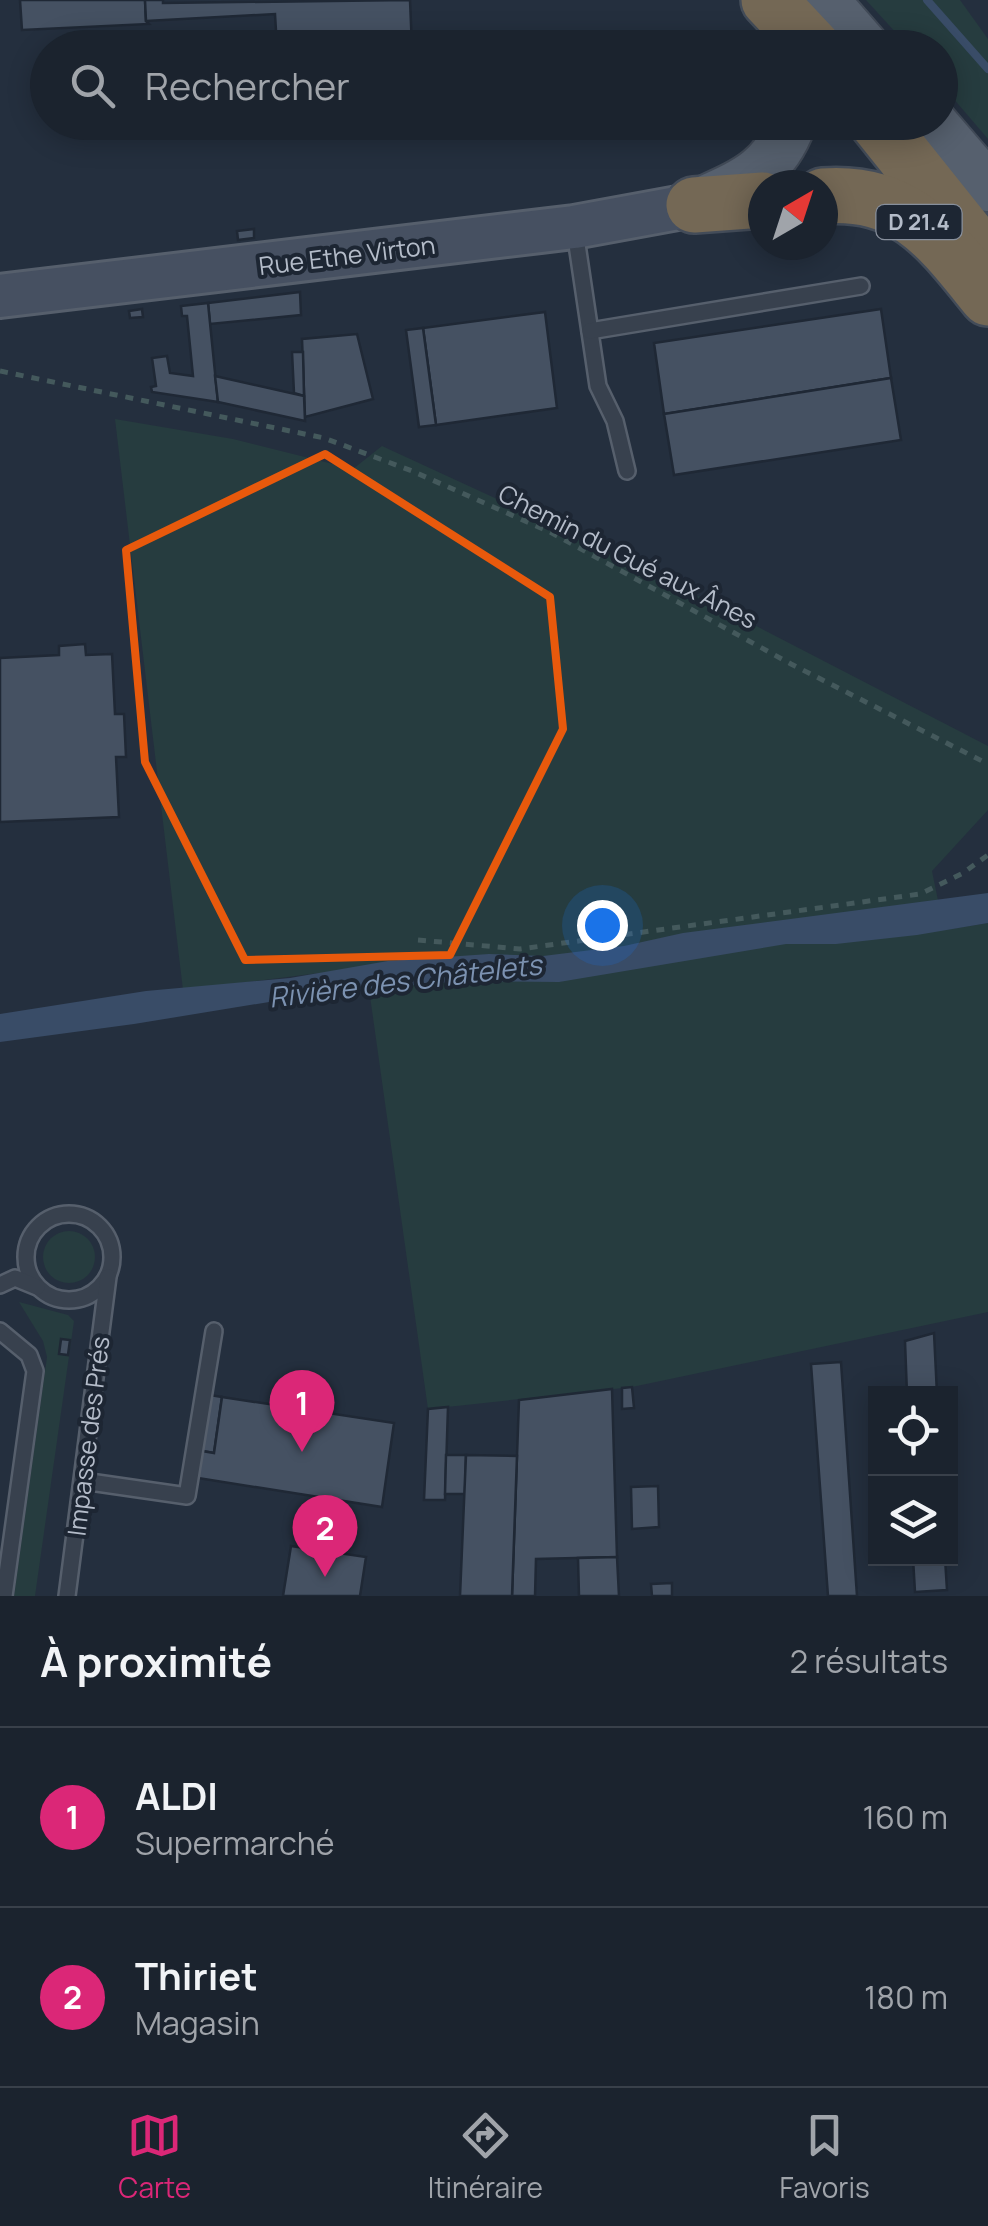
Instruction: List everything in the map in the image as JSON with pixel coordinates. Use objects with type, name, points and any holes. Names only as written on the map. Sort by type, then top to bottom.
[{"type":"highway","points":[[769,0],[797,30]]},
{"type":"highway","points":[[891,140],[988,262]]},
{"type":"highway","name":"D 21.4","points":[[838,196],[866,196],[907,213],[945,245],[988,298]]},
{"type":"highway","points":[[694,205],[748,201]]},
{"type":"main road","points":[[760,0],[770,30]]},
{"type":"main road","points":[[824,0],[850,30]]},
{"type":"main road","points":[[694,205],[764,169],[784,140]]},
{"type":"main road","points":[[948,140],[988,186]]},
{"type":"main road","name":"Rue Ethe Virton","points":[[0,296],[574,227],[694,205]]},
{"type":"lane","points":[[574,227],[598,386],[616,421],[628,472]]},
{"type":"lane","points":[[590,331],[861,286]]},
{"type":"lane","name":"Impasse des Prés","points":[[26,1254],[33,1233],[43,1223],[70,1214],[84,1216],[106,1235],[112,1262],[67,1596]]},
{"type":"lane","points":[[0,1277],[12,1271],[26,1254]]},
{"type":"lane","points":[[26,1254],[29,1274],[40,1289]]},
{"type":"lane","name":"Impasse des Prés","points":[[40,1289],[60,1300],[74,1300],[100,1288],[108,1276]]},
{"type":"lane","points":[[0,1285],[16,1278],[40,1289]]},
{"type":"lane","points":[[0,1331],[28,1355],[34,1371],[4,1596]]},
{"type":"lane","points":[[83,1482],[187,1496],[214,1331]]},
{"type":"path","name":"Chemin du Gué aux Ânes","points":[[0,371],[324,438],[412,471],[550,532],[791,664],[988,764]]},
{"type":"path","points":[[418,940],[520,949],[920,894],[963,873],[988,854]]},
{"type":"highlighted area","points":[[325,454],[550,597],[563,729],[450,955],[245,960],[145,762],[126,550]]},
{"type":"green space","points":[[866,0],[960,0],[988,39],[988,139],[958,104],[958,30],[893,30]]},
{"type":"green space","points":[[115,419],[233,439],[353,469],[382,446],[625,558],[988,746],[988,810],[932,871],[944,930],[988,923],[988,1312],[632,1387],[428,1409],[369,989],[319,973],[183,990]]},
{"type":"green space","points":[[69,1231],[87,1239],[95,1257],[87,1275],[69,1283],[51,1275],[43,1257],[51,1239]]},
{"type":"green space","points":[[19,1302],[68,1315],[74,1321],[35,1596],[14,1596],[47,1357],[43,1341]]},
{"type":"water","name":"Rivière des Châtelets","points":[[988,893],[988,923],[917,935],[836,944],[786,944],[559,982],[465,981],[330,992],[0,1042],[0,1014],[146,991],[290,978],[388,961],[489,954],[543,956],[624,946],[683,933]]},
{"type":"building","points":[[20,0],[145,0],[149,24],[22,30]]},
{"type":"building","points":[[145,0],[410,0],[411,30],[276,30],[275,14],[146,21]]},
{"type":"building","points":[[254,229],[254,238],[238,240],[237,231]]},
{"type":"building","points":[[300,292],[301,315],[210,324],[208,303]]},
{"type":"building","points":[[208,303],[218,402],[152,392],[151,387],[156,386],[152,358],[167,356],[170,373],[193,376],[187,316],[182,316],[181,306]]},
{"type":"building","points":[[142,309],[143,317],[130,318],[129,311]]},
{"type":"building","points":[[881,309],[891,378],[664,414],[654,343]]},
{"type":"building","points":[[545,312],[557,408],[436,425],[423,328]]},
{"type":"building","points":[[423,328],[436,425],[419,427],[406,330]]},
{"type":"building","points":[[357,334],[373,399],[305,417],[302,339]]},
{"type":"building","points":[[292,352],[303,352],[304,396],[294,393]]},
{"type":"building","points":[[215,376],[304,396],[305,421],[218,402]]},
{"type":"building","points":[[891,378],[901,440],[674,475],[664,414]]},
{"type":"building","points":[[85,644],[86,655],[112,654],[115,714],[124,714],[126,757],[116,757],[119,817],[0,822],[0,658],[59,655],[59,646]]},
{"type":"building","points":[[934,1333],[937,1386],[907,1386],[905,1341]]},
{"type":"building","points":[[61,1339],[70,1340],[68,1355],[59,1354]]},
{"type":"building","points":[[841,1362],[857,1596],[828,1596],[811,1364]]},
{"type":"building","points":[[632,1387],[634,1408],[622,1409],[622,1388]]},
{"type":"building","points":[[612,1389],[617,1557],[536,1559],[535,1596],[512,1596],[519,1400]]},
{"type":"building","points":[[210,1395],[222,1397],[214,1453],[202,1451]]},
{"type":"building","points":[[222,1397],[394,1423],[382,1507],[198,1478],[202,1451],[214,1453]]},
{"type":"building","points":[[448,1407],[445,1500],[424,1500],[428,1409]]},
{"type":"building","points":[[446,1455],[466,1455],[465,1494],[445,1494]]},
{"type":"building","points":[[466,1455],[517,1456],[512,1596],[460,1596]]},
{"type":"building","points":[[658,1486],[659,1527],[632,1529],[631,1487]]},
{"type":"building","points":[[291,1546],[366,1557],[360,1596],[283,1596]]},
{"type":"building","points":[[617,1557],[619,1596],[579,1596],[578,1558]]},
{"type":"building","points":[[913,1566],[946,1566],[947,1590],[915,1592]]},
{"type":"building","points":[[672,1583],[672,1596],[652,1596],[651,1584]]},
{"type":"waterway","points":[[927,0],[954,30]]},
{"type":"waterway","points":[[958,35],[988,69]]},
{"type":"place","name":"ALDI","points":[[302,1452]]},
{"type":"place","name":"Thiriet","points":[[325,1577]]}]
